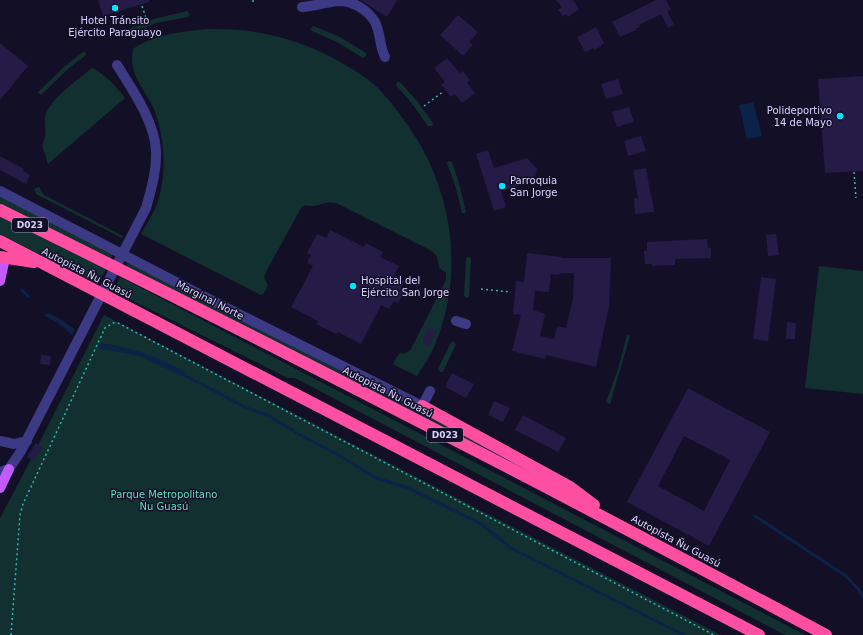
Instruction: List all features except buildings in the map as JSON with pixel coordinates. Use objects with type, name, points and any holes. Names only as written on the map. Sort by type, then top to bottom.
[{"type":"highway","name":"Autopista Ñu Guasú","points":[[0,210],[332,376],[623,526],[826,635]]},
{"type":"highway","name":"Autopista Ñu Guasú","points":[[0,241],[759,635]]},
{"type":"highway","points":[[3,257],[43,264]]},
{"type":"highway","points":[[422,406],[570,487],[623,526]]},
{"type":"main road","points":[[0,281],[3,257]]},
{"type":"main road","points":[[0,488],[5,471]]},
{"type":"street","points":[[302,7],[339,1],[354,4],[368,13],[374,22],[385,58]]},
{"type":"street","points":[[5,471],[27,441],[146,208],[155,171],[156,150],[152,133],[141,103],[117,65]]},
{"type":"street","name":"Marginal Norte","points":[[0,191],[201,295],[422,406]]},
{"type":"street","points":[[456,321],[466,324]]},
{"type":"street","points":[[422,406],[430,391]]},
{"type":"street","points":[[0,441],[14,444],[27,441]]},
{"type":"path","points":[[142,6],[146,18]]},
{"type":"path","points":[[424,106],[444,91]]},
{"type":"path","points":[[854,172],[856,198]]},
{"type":"path","points":[[481,289],[511,292]]},
{"type":"path","points":[[11,635],[20,515],[22,509],[82,375],[105,328],[113,323],[118,323],[714,635]]},
{"type":"green space","points":[[187,11],[190,15],[188,17],[156,23],[122,37],[119,35],[119,33],[154,19]]},
{"type":"green space","points":[[313,26],[338,36],[366,53],[366,56],[363,58],[337,42],[312,31],[311,29]]},
{"type":"green space","points":[[206,29],[240,30],[273,35],[304,45],[335,59],[363,76],[376,86],[392,104],[418,140],[432,169],[441,193],[451,242],[451,267],[449,293],[444,318],[432,351],[417,376],[394,365],[393,363],[399,354],[406,353],[411,349],[446,280],[446,273],[439,268],[437,257],[432,251],[336,203],[329,202],[313,206],[305,206],[301,208],[266,272],[264,277],[268,286],[261,295],[141,234],[158,201],[161,190],[163,178],[163,153],[160,127],[152,105],[134,72],[132,65],[133,49],[159,37]]},
{"type":"green space","points":[[85,52],[86,55],[68,69],[41,95],[38,93],[65,66]]},
{"type":"green space","points":[[92,68],[110,81],[125,98],[48,164],[42,145],[45,137],[45,117],[48,110],[52,103],[65,90]]},
{"type":"green space","points":[[397,82],[400,82],[417,101],[433,123],[432,126],[428,126],[396,85]]},
{"type":"green space","points":[[448,161],[452,162],[458,180],[465,213],[462,213],[456,188],[447,163]]},
{"type":"green space","points":[[39,187],[44,195],[123,236],[122,238],[36,194],[34,189]]},
{"type":"green space","points":[[0,195],[114,252],[111,258],[0,204]]},
{"type":"green space","points":[[0,217],[106,269],[98,284],[0,234]]},
{"type":"green space","points":[[466,258],[471,258],[469,297],[467,298],[464,296]]},
{"type":"green space","points":[[128,260],[410,407],[421,410],[546,478],[546,481],[126,266]]},
{"type":"green space","points":[[819,266],[863,271],[863,394],[805,388]]},
{"type":"green space","points":[[120,277],[805,635],[785,635],[295,378],[288,378],[113,291]]},
{"type":"green space","name":"Parque Metropolitano Ñu Guasú","points":[[104,315],[721,635],[0,635],[0,518]]},
{"type":"green space","points":[[627,335],[630,336],[609,404],[606,402],[618,369]]},
{"type":"green space","points":[[453,341],[456,344],[443,372],[440,372],[438,369],[451,342]]},
{"type":"water","points":[[753,102],[762,136],[747,139],[739,105]]},
{"type":"water","points":[[48,313],[75,329],[72,335],[57,322],[44,316]]},
{"type":"water","points":[[100,343],[123,347],[145,354],[166,362],[187,373],[184,377],[140,356],[98,348]]},
{"type":"waterway","points":[[22,290],[28,296]]},
{"type":"waterway","points":[[182,374],[247,408],[269,416],[376,478],[408,488],[481,524],[511,548],[684,635]]},
{"type":"waterway","points":[[755,516],[846,576],[859,590],[863,597]]},
{"type":"place","name":"Hotel Tránsito Ejército Paraguayo","points":[[115,8]]},
{"type":"place","name":"Polideportivo 14 de Mayo","points":[[840,116]]},
{"type":"place","name":"Parroquia San Jorge","points":[[502,186]]},
{"type":"place","name":"Hospital del Ejército San Jorge","points":[[353,286]]}]
